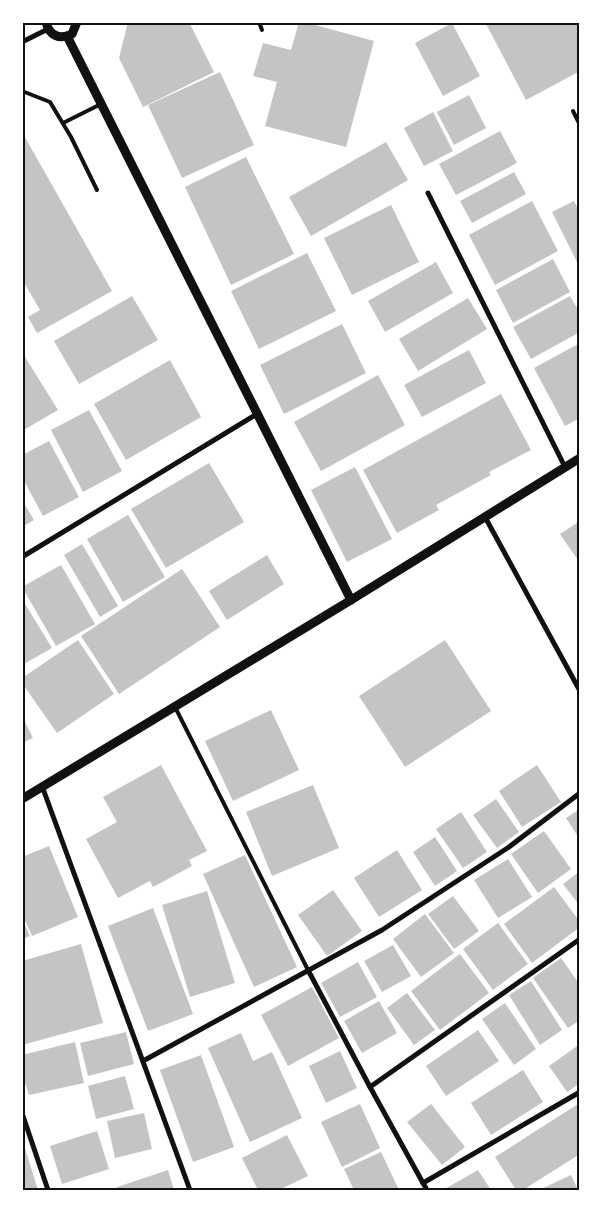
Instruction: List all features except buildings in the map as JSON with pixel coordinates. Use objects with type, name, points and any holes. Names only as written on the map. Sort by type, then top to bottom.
[{"type":"street","points":[[22,42],[47,26],[54,35],[67,36],[72,34],[77,22]]},
{"type":"street","points":[[67,36],[351,600]]},
{"type":"street","points":[[428,193],[565,467]]},
{"type":"street","points":[[22,557],[257,414]]},
{"type":"street","points":[[22,799],[351,600],[580,458]]},
{"type":"street","points":[[485,517],[580,691]]},
{"type":"street","points":[[42,786],[190,1190]]},
{"type":"street","points":[[142,1061],[382,930],[508,847],[580,793]]},
{"type":"street","points":[[370,1087],[580,939]]},
{"type":"street","points":[[308,970],[427,1190]]},
{"type":"street","points":[[424,1183],[580,1092]]},
{"type":"street","points":[[22,1113],[48,1190]]},
{"type":"lane","points":[[258,22],[262,30]]},
{"type":"lane","points":[[22,91],[50,102],[63,123],[97,190]]},
{"type":"lane","points":[[63,123],[101,104]]},
{"type":"lane","points":[[573,111],[580,126]]},
{"type":"lane","points":[[175,707],[308,970]]}]
